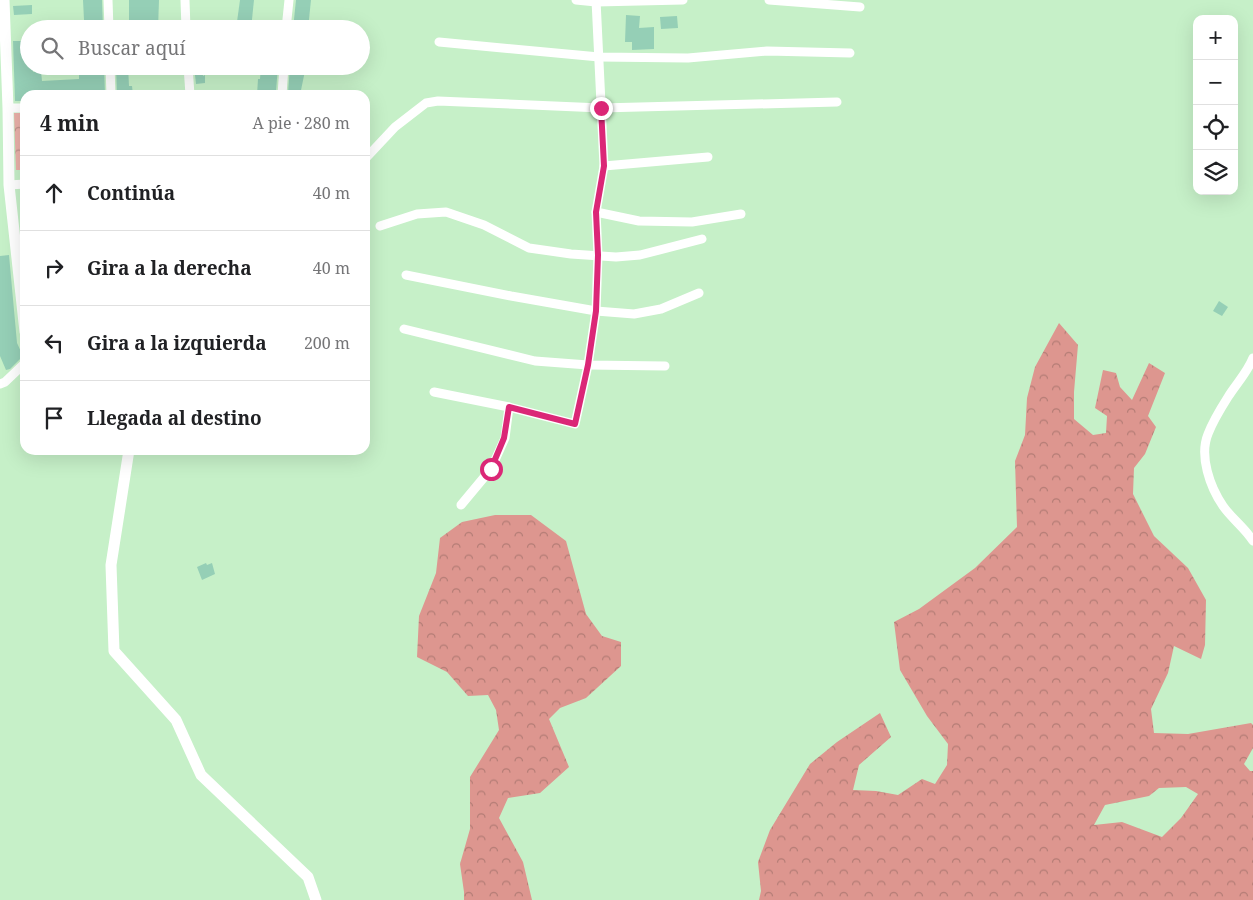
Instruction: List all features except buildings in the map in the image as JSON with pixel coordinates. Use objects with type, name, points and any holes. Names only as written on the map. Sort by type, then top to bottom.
[{"type":"street","points":[[4,0],[9,185],[20,285]]},
{"type":"street","points":[[108,0],[109,20]]},
{"type":"street","points":[[186,0],[186,20]]},
{"type":"street","points":[[287,20],[289,0]]},
{"type":"street","points":[[576,0],[683,0]]},
{"type":"street","points":[[769,0],[860,7]]},
{"type":"street","points":[[434,392],[509,407],[575,424],[588,365],[596,311],[598,255],[596,212],[604,166],[596,1]]},
{"type":"street","points":[[439,42],[599,57],[688,58],[767,51],[850,53]]},
{"type":"street","points":[[110,75],[111,90]]},
{"type":"street","points":[[189,75],[190,90]]},
{"type":"street","points":[[282,90],[283,75]]},
{"type":"street","points":[[370,154],[395,127],[426,103],[438,101],[601,108],[838,102]]},
{"type":"street","points":[[8,108],[20,108]]},
{"type":"street","points":[[604,166],[708,157]]},
{"type":"street","points":[[9,185],[20,184]]},
{"type":"street","points":[[380,226],[416,214],[446,212],[484,226],[529,248],[571,254],[616,256],[640,255],[702,239]]},
{"type":"street","points":[[596,212],[639,221],[692,222],[740,214]]},
{"type":"street","points":[[406,275],[596,311],[634,314],[661,309],[699,293]]},
{"type":"street","points":[[404,329],[535,361],[588,365],[666,366]]},
{"type":"street","points":[[1253,358],[1249,368],[1228,396],[1207,435],[1205,454],[1208,476],[1223,506],[1248,532],[1253,541]]},
{"type":"street","points":[[0,384],[5,382],[20,368]]},
{"type":"street","points":[[461,505],[491,469],[504,438],[509,407]]},
{"type":"street","points":[[128,455],[111,565],[114,651],[176,720],[201,775],[308,877],[316,900]]},
{"type":"green space","points":[[14,113],[20,113],[20,170],[16,170]]},
{"type":"green space","points":[[1059,323],[1078,345],[1074,419],[1093,435],[1106,433],[1107,416],[1095,408],[1103,370],[1116,373],[1120,387],[1132,400],[1149,363],[1165,373],[1148,416],[1156,427],[1145,454],[1134,468],[1133,494],[1154,536],[1188,568],[1206,600],[1205,645],[1201,659],[1174,646],[1168,673],[1151,709],[1154,733],[1188,734],[1251,723],[1253,725],[1253,748],[1244,764],[1250,771],[1253,771],[1253,900],[759,900],[761,891],[758,862],[770,830],[810,764],[837,742],[880,713],[891,737],[859,765],[853,790],[876,791],[898,795],[922,779],[935,784],[947,765],[948,744],[927,716],[900,670],[894,622],[919,609],[975,568],[1017,527],[1015,461],[1025,435],[1027,398],[1035,367]],"holes":[[[1186,787],[1198,794],[1181,818],[1162,837],[1122,822],[1094,825],[1105,805],[1149,796],[1159,788]]]},
{"type":"green space","points":[[495,515],[531,515],[566,541],[586,614],[602,636],[621,642],[621,666],[586,698],[560,708],[549,719],[569,767],[540,793],[508,798],[499,818],[523,862],[532,900],[464,900],[460,864],[470,829],[470,777],[499,730],[496,710],[488,695],[468,696],[447,672],[417,657],[419,616],[436,573],[440,538],[462,522]]},
{"type":"route","points":[[491,469],[504,438],[509,407],[575,424],[588,365],[596,311],[598,255],[596,212],[604,166],[601,108]]}]
